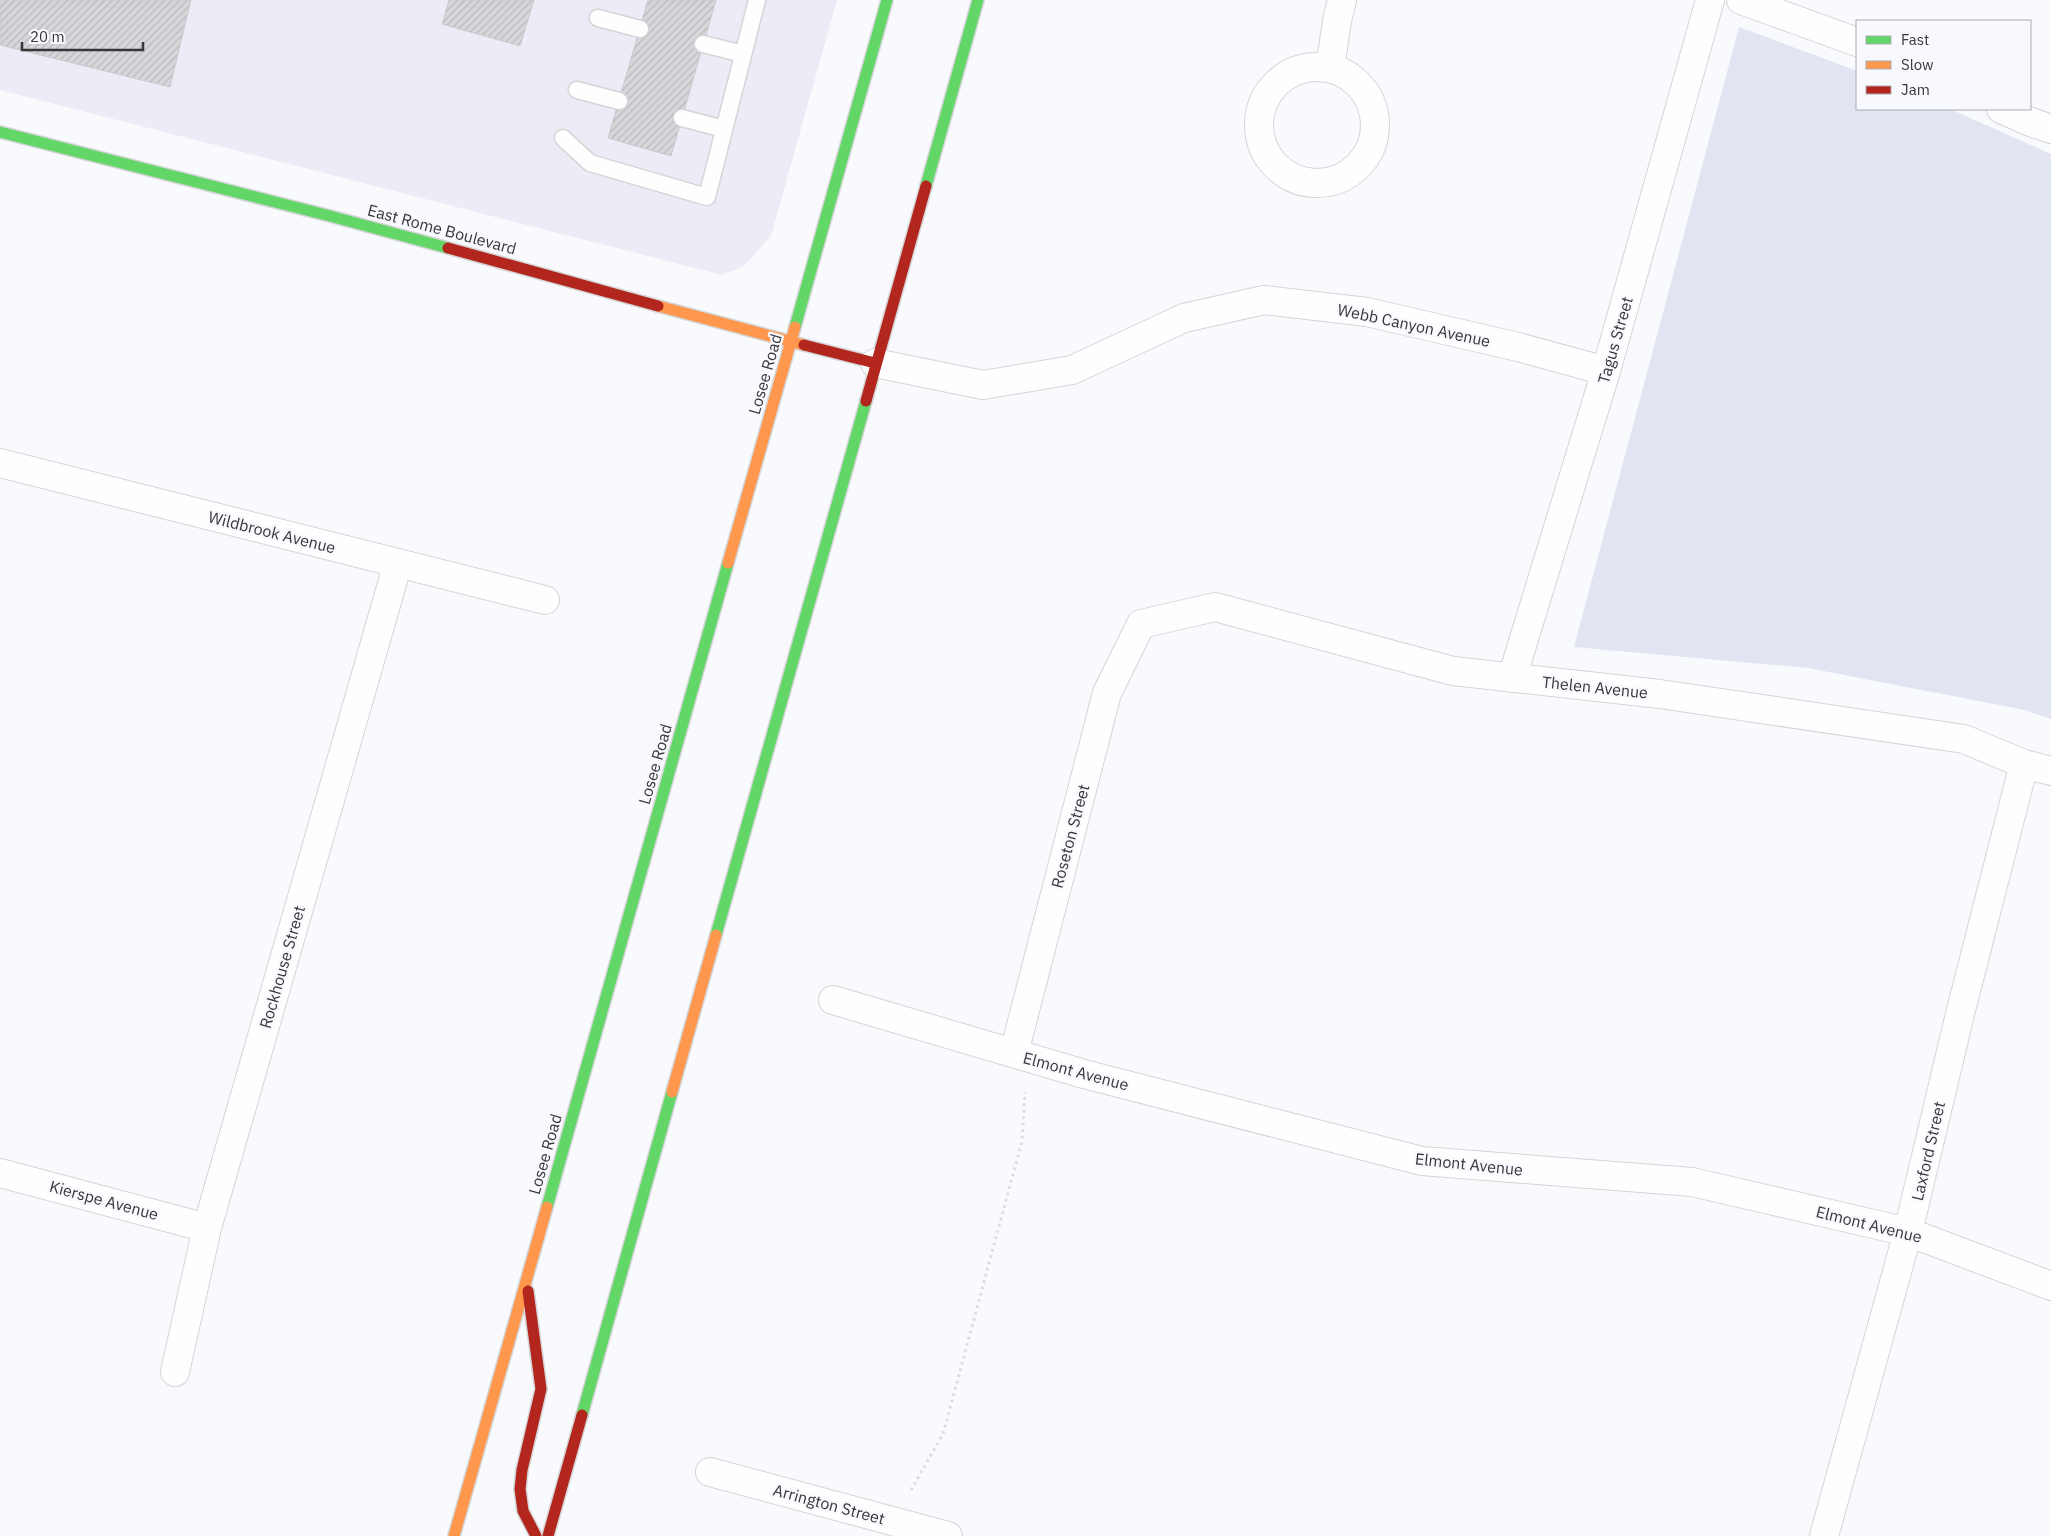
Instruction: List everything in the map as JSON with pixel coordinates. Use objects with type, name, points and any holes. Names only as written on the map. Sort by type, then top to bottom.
[{"type":"main road","name":"Losee Road","points":[[456,1535],[526,1280],[887,0]]},
{"type":"main road","points":[[548,1536],[978,0]]},
{"type":"main road","name":"East Rome Boulevard","points":[[0,132],[330,216],[791,342],[875,363]]},
{"type":"main road","points":[[526,1280],[541,1389],[522,1470],[520,1489],[523,1511],[536,1536]]},
{"type":"street","points":[[1330,68],[1336,21],[1342,0]]},
{"type":"street","name":"Tagus Street","points":[[1512,678],[1606,371],[1710,0]]},
{"type":"street","points":[[1741,0],[1856,42]]},
{"type":"street","points":[[1311,67],[1330,68],[1349,76],[1363,88],[1373,106],[1375,125],[1372,145],[1363,162],[1348,175],[1330,182],[1310,183],[1292,178],[1276,167],[1265,152],[1259,134],[1259,115],[1265,97],[1277,82],[1293,72],[1311,67]]},
{"type":"street","points":[[2003,110],[2051,129]]},
{"type":"street","name":"Webb Canyon Avenue","points":[[875,363],[983,385],[1072,370],[1184,318],[1264,300],[1367,312],[1518,347],[1606,371]]},
{"type":"street","name":"Wildbrook Avenue","points":[[0,463],[545,600]]},
{"type":"street","name":"Rockhouse Street","points":[[175,1372],[207,1228],[398,563]]},
{"type":"street","name":"Thelen Avenue","points":[[1141,624],[1215,607],[1453,671],[1660,694],[1964,739],[2024,764],[2051,771]]},
{"type":"street","name":"Roseton Street","points":[[1014,1053],[1107,694],[1141,624]]},
{"type":"street","name":"Laxford Street","points":[[1824,1536],[1908,1232],[2024,764]]},
{"type":"street","name":"Elmont Avenue","points":[[833,1000],[1084,1074],[1422,1161],[1692,1182],[1908,1232],[2051,1286]]},
{"type":"street","name":"Kierspe Avenue","points":[[0,1173],[207,1228]]},
{"type":"street","name":"Arrington Street","points":[[710,1472],[900,1530],[948,1536]]},
{"type":"lane","points":[[564,138],[590,163],[707,197],[757,0]]},
{"type":"lane","points":[[598,18],[640,29]]},
{"type":"lane","points":[[703,44],[743,54]]},
{"type":"lane","points":[[578,90],[619,101]]},
{"type":"lane","points":[[682,118],[724,129]]},
{"type":"path","points":[[900,1530],[912,1489],[943,1434],[1022,1142],[1025,1096],[1014,1053]]},
{"type":"shaded area","points":[[0,0],[837,0],[771,236],[744,266],[722,275],[0,90]]},
{"type":"shaded area","points":[[1739,27],[1856,71],[1856,110],[1952,110],[2051,154],[2051,719],[2025,710],[1808,668],[1574,647]]},
{"type":"building","points":[[0,0],[191,0],[170,87],[0,45]]},
{"type":"building","points":[[449,0],[534,0],[520,46],[442,24]]},
{"type":"building","points":[[648,0],[716,0],[671,156],[608,138]]},
{"type":"traffic: fast","points":[[795,327],[887,0]]},
{"type":"traffic: fast","points":[[926,186],[978,0]]},
{"type":"traffic: fast","points":[[0,132],[448,248]]},
{"type":"traffic: fast","points":[[716,935],[866,401]]},
{"type":"traffic: fast","points":[[547,1207],[728,563]]},
{"type":"traffic: fast","points":[[582,1415],[672,1092]]},
{"type":"traffic: slow","points":[[658,306],[804,345]]},
{"type":"traffic: slow","points":[[728,563],[795,327]]},
{"type":"traffic: slow","points":[[672,1092],[716,935]]},
{"type":"traffic: slow","points":[[454,1536],[547,1207]]},
{"type":"traffic: jam","points":[[866,401],[926,186]]},
{"type":"traffic: jam","points":[[448,248],[658,306]]},
{"type":"traffic: jam","points":[[804,345],[875,363]]},
{"type":"traffic: jam","points":[[528,1291],[541,1389],[522,1470],[520,1489],[523,1511],[536,1536]]},
{"type":"traffic: jam","points":[[548,1536],[582,1415]]}]
